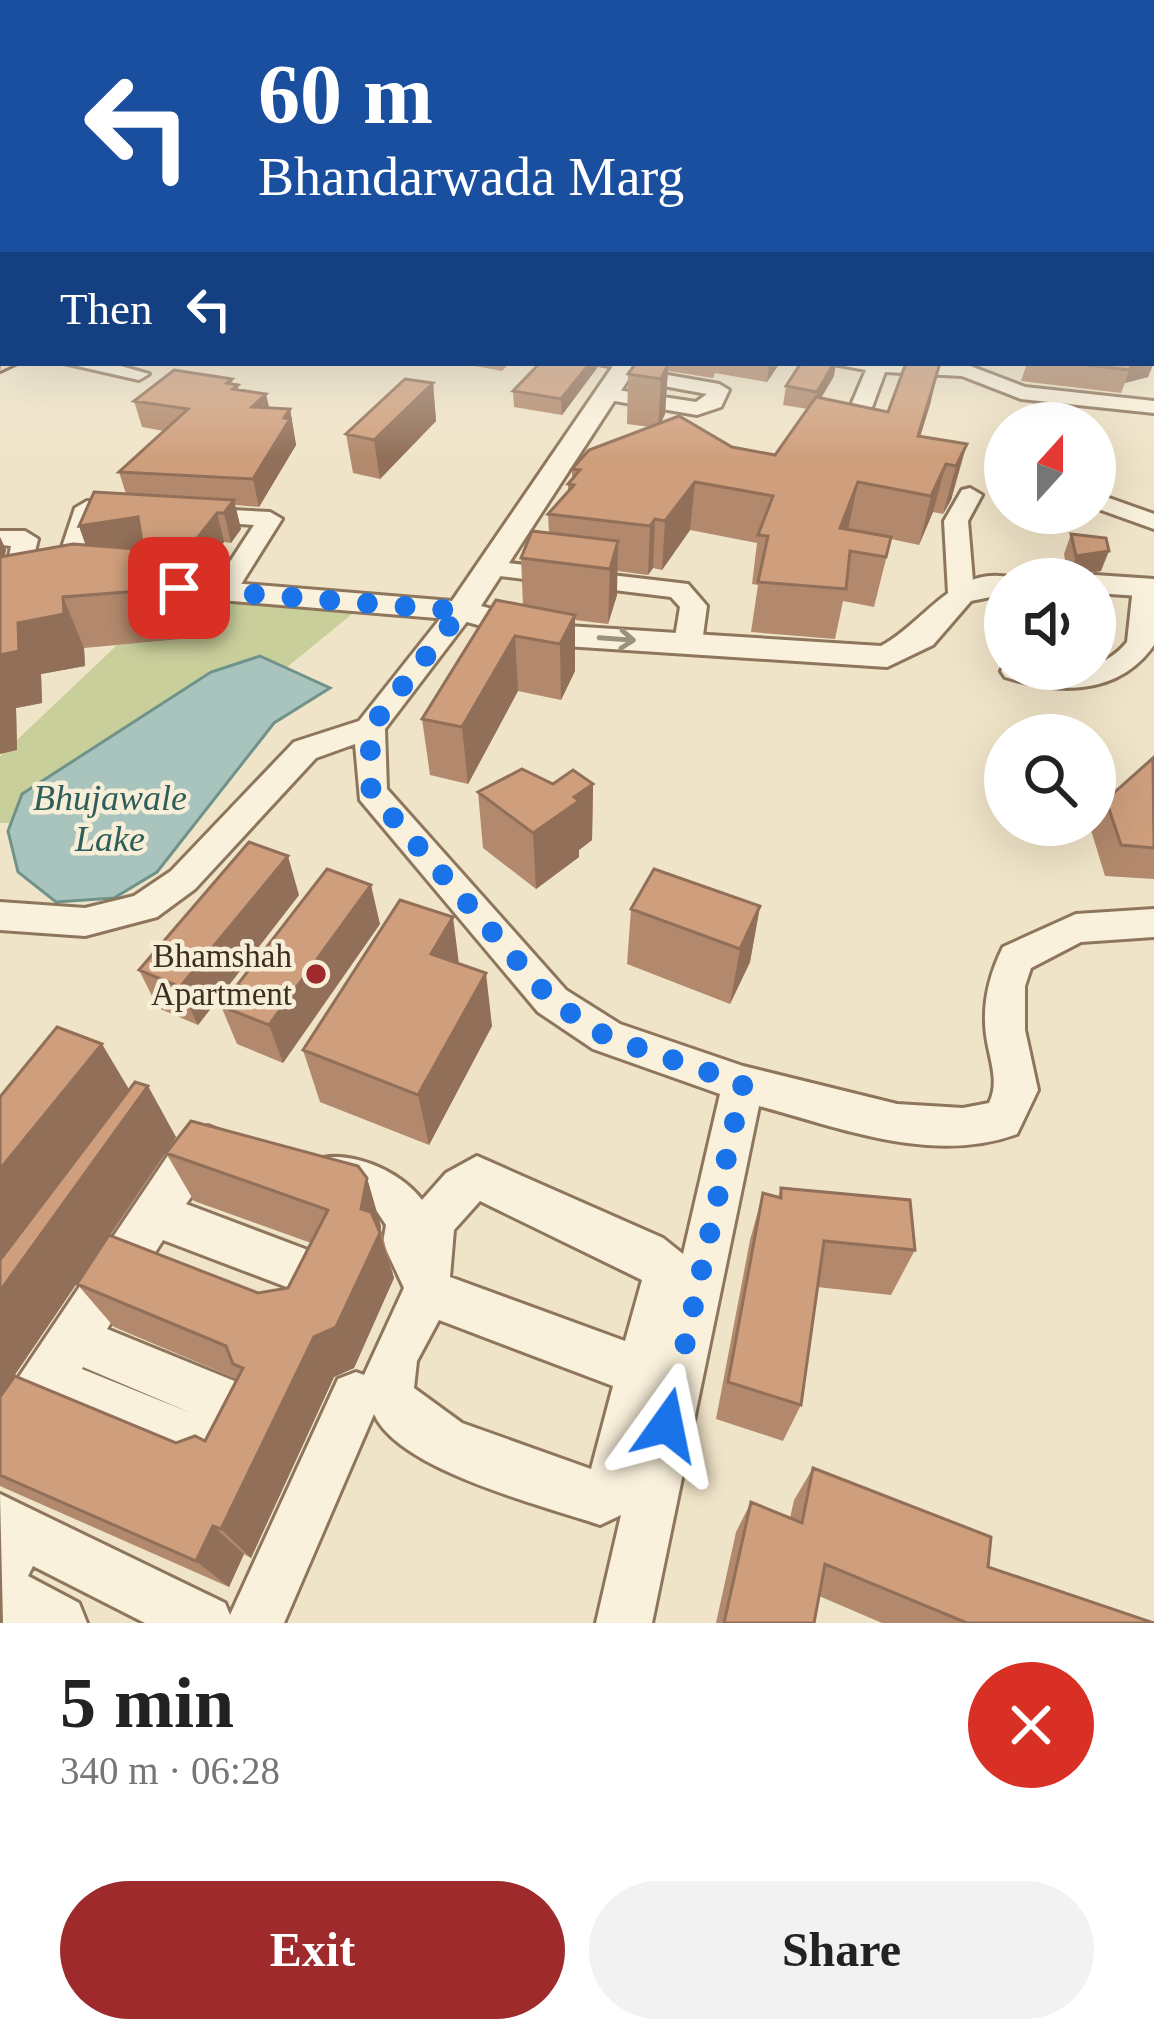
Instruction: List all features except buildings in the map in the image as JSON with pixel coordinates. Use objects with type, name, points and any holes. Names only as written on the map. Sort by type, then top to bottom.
[{"type":"street","points":[[92,366],[140,374]]},
{"type":"street","points":[[867,366],[964,370],[1021,393],[1154,407]]},
{"type":"street","points":[[869,433],[860,410],[877,367]]},
{"type":"street","points":[[0,916],[85,922],[144,907],[183,880],[305,751],[370,728],[512,542],[528,503],[615,372]]},
{"type":"street","points":[[961,592],[956,520],[970,495]]},
{"type":"street","points":[[0,538],[25,539],[8,589],[76,582],[87,508],[269,519],[224,592]]},
{"type":"street","points":[[1116,508],[1154,522]]},
{"type":"street","points":[[492,569],[679,590],[694,606],[688,643]]},
{"type":"street","points":[[134,584],[461,611],[550,634],[887,657],[921,638],[961,592],[984,588]]},
{"type":"street","points":[[1116,586],[1150,588],[1140,645],[1116,664]]},
{"type":"street","points":[[370,728],[371,792],[552,1001],[607,1037],[743,1084],[897,1123],[963,1126],[1002,1120],[1017,1090],[1006,1030],[1006,986],[1016,958],[1076,928],[1154,923]]},
{"type":"street","points":[[624,1623],[658,1378],[667,1271],[647,1254],[477,1177],[446,1196],[424,1250],[428,1292],[388,1378],[390,1397],[426,1436],[600,1498],[613,1487],[658,1378],[743,1084]]},
{"type":"street","points":[[0,1450],[192,1156],[211,1144],[390,1193],[409,1220],[406,1243],[417,1263],[384,1337]]},
{"type":"street","points":[[143,1231],[294,1289]]},
{"type":"street","points":[[428,1292],[658,1378]]},
{"type":"street","points":[[60,1359],[221,1426]]},
{"type":"street","points":[[255,1623],[356,1397]]},
{"type":"street","points":[[7,1541],[205,1623]]},
{"type":"street","points":[[0,1591],[59,1623]]},
{"type":"green space","points":[[222,596],[357,610],[286,668],[260,656],[211,672],[22,794],[11,823],[0,823],[0,756],[117,645],[182,639]]},
{"type":"water","name":"Bhujawale Lake","points":[[260,656],[330,688],[274,723],[157,872],[114,898],[56,902],[18,872],[8,831],[22,794],[211,672]]},
{"type":"place","name":"Bhamshah Apartment","points":[[316,974]]},
{"type":"route","points":[[179,588],[428,612],[461,611],[370,728],[371,792],[552,1001],[607,1037],[743,1084],[667,1425]]}]
